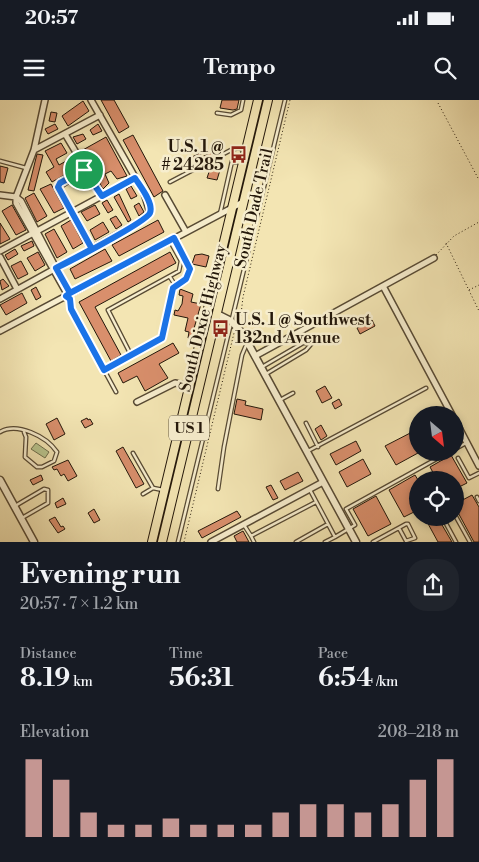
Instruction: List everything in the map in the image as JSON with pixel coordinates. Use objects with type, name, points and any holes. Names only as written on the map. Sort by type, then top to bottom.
[{"type":"highway","name":"South Dixie Highway","points":[[152,542],[258,100]]},
{"type":"highway","points":[[252,169],[251,152],[263,100]]},
{"type":"highway","name":"South Dixie Highway","points":[[162,542],[268,100]]},
{"type":"highway","points":[[189,386],[201,358],[209,324],[217,314],[214,302],[223,263],[222,252]]},
{"type":"street","points":[[16,197],[34,150],[45,100]]},
{"type":"street","points":[[0,299],[138,223],[150,213],[147,198],[91,100]]},
{"type":"street","points":[[34,150],[100,115]]},
{"type":"street","points":[[65,134],[84,170],[102,196]]},
{"type":"street","points":[[84,170],[58,185],[92,249]]},
{"type":"street","points":[[0,252],[135,178]]},
{"type":"street","points":[[0,195],[16,197],[21,201],[35,233],[69,296]]},
{"type":"street","points":[[165,195],[186,232]]},
{"type":"street","points":[[0,331],[244,202]]},
{"type":"street","points":[[0,257],[18,289]]},
{"type":"street","points":[[254,356],[434,258]]},
{"type":"street","points":[[382,286],[447,406]]},
{"type":"street","points":[[217,314],[231,321],[247,342],[323,482],[343,511],[356,542]]},
{"type":"street","points":[[137,402],[175,383],[189,386]]},
{"type":"street","points":[[464,436],[479,466]]},
{"type":"street","points":[[0,480],[2,490],[14,506],[34,542]]},
{"type":"street","points":[[213,542],[323,482]]},
{"type":"lane","points":[[217,113],[232,116],[241,110],[243,100]]},
{"type":"lane","points":[[178,542],[285,100]]},
{"type":"lane","points":[[170,182],[230,150],[238,148],[246,151]]},
{"type":"lane","points":[[0,160],[26,168]]},
{"type":"lane","points":[[220,214],[232,161],[243,164]]},
{"type":"lane","points":[[226,189],[236,192]]},
{"type":"lane","points":[[131,355],[108,310],[179,272],[181,264],[172,239]]},
{"type":"lane","points":[[104,370],[162,338],[175,286],[186,279],[190,269],[172,239]]},
{"type":"lane","points":[[169,277],[175,286]]},
{"type":"lane","points":[[69,296],[71,309],[116,392]]},
{"type":"lane","points":[[218,489],[242,355],[247,342]]},
{"type":"lane","points":[[261,368],[304,343],[312,343],[306,350],[264,375]]},
{"type":"lane","points":[[307,452],[426,388]]},
{"type":"lane","points":[[279,401],[292,393]]},
{"type":"lane","points":[[306,423],[318,447]]},
{"type":"lane","points":[[0,432],[14,428],[24,432],[52,444],[57,452],[54,461],[42,467],[30,462],[25,457],[26,437],[24,432]]},
{"type":"lane","points":[[133,453],[152,488]]},
{"type":"lane","points":[[343,511],[433,461]]},
{"type":"lane","points":[[460,461],[469,478],[479,473]]},
{"type":"lane","points":[[143,494],[152,488],[164,490]]},
{"type":"lane","points":[[14,506],[44,489],[48,490],[48,502],[21,518]]},
{"type":"lane","points":[[310,489],[335,537]]},
{"type":"lane","points":[[476,497],[479,501]]},
{"type":"lane","points":[[251,536],[316,502]]},
{"type":"lane","points":[[244,524],[254,542]]},
{"type":"lane","points":[[296,542],[328,524]]},
{"type":"lane","points":[[373,542],[398,528],[409,524],[415,538],[405,541],[398,528]]},
{"type":"lane","points":[[447,526],[456,542]]},
{"type":"lane","points":[[461,526],[470,542]]},
{"type":"lane","points":[[325,542],[349,529]]},
{"type":"path","name":"South Dade Trail","points":[[240,322],[243,297],[290,100]]},
{"type":"path","points":[[438,103],[479,180]]},
{"type":"path","points":[[434,258],[446,243],[479,222]]},
{"type":"path","points":[[446,243],[479,311]]},
{"type":"path","points":[[469,290],[479,285]]},
{"type":"path","points":[[184,542],[235,332]]},
{"type":"green space","points":[[36,443],[49,452],[45,458],[31,449]]},
{"type":"building","points":[[101,100],[114,100],[129,127],[119,133]]},
{"type":"building","points":[[222,100],[239,100],[237,109],[220,108]]},
{"type":"building","points":[[83,101],[89,111],[68,126],[62,116]]},
{"type":"building","points":[[51,112],[57,113],[55,122],[49,121]]},
{"type":"building","points":[[55,124],[58,129],[48,134],[45,129]]},
{"type":"building","points":[[98,124],[102,131],[93,135],[90,130]]},
{"type":"building","points":[[83,134],[86,139],[77,144],[73,137]]},
{"type":"building","points":[[133,135],[163,191],[154,197],[123,140]]},
{"type":"building","points":[[106,137],[127,176],[117,179],[111,171],[105,174],[109,183],[103,189],[81,151]]},
{"type":"building","points":[[61,143],[67,153],[56,159],[59,165],[70,159],[75,169],[52,182],[46,172],[54,167],[45,151]]},
{"type":"building","points":[[212,152],[214,156],[192,167],[189,162],[193,160],[192,157],[200,153],[202,157]]},
{"type":"building","points":[[37,154],[43,155],[34,191],[28,190]]},
{"type":"building","points":[[0,166],[8,168],[4,183],[0,182]]},
{"type":"building","points":[[210,169],[220,170],[217,180],[207,178]]},
{"type":"building","points":[[51,184],[64,208],[54,213],[40,189]]},
{"type":"building","points":[[131,186],[137,196],[131,199],[126,189]]},
{"type":"building","points":[[34,193],[47,216],[37,222],[25,198]]},
{"type":"building","points":[[119,194],[131,220],[128,222],[114,197]]},
{"type":"building","points":[[107,200],[113,210],[108,213],[102,203]]},
{"type":"building","points":[[139,203],[144,212],[139,216],[134,206]]},
{"type":"building","points":[[12,205],[26,230],[16,235],[2,211]]},
{"type":"building","points":[[95,205],[100,214],[87,221],[81,212]]},
{"type":"building","points":[[116,216],[122,225],[116,229],[110,219]]},
{"type":"building","points":[[71,220],[83,243],[73,249],[61,226]]},
{"type":"building","points":[[158,220],[164,232],[119,256],[112,245]]},
{"type":"building","points":[[103,222],[109,232],[95,240],[90,230]]},
{"type":"building","points":[[0,223],[10,239],[0,244]]},
{"type":"building","points":[[54,229],[67,252],[57,258],[45,234]]},
{"type":"building","points":[[32,241],[34,246],[24,251],[21,246]]},
{"type":"building","points":[[15,249],[18,254],[8,260],[5,255]]},
{"type":"building","points":[[105,249],[112,261],[75,279],[70,269]]},
{"type":"building","points":[[38,252],[45,265],[35,271],[27,258]]},
{"type":"building","points":[[170,252],[176,263],[95,307],[121,355],[111,361],[79,302]]},
{"type":"building","points":[[195,255],[209,256],[206,267],[192,264]]},
{"type":"building","points":[[21,261],[28,274],[18,279],[11,266]]},
{"type":"building","points":[[3,279],[9,286],[2,290],[0,281]]},
{"type":"building","points":[[36,287],[41,297],[36,300],[31,290]]},
{"type":"building","points":[[180,289],[193,294],[191,302],[201,304],[191,339],[188,338],[189,332],[185,331],[188,318],[174,315],[175,310],[178,311],[182,304],[183,296],[179,295]]},
{"type":"building","points":[[22,293],[27,303],[6,315],[0,305]]},
{"type":"building","points":[[372,320],[375,326],[360,334],[357,328]]},
{"type":"building","points":[[173,343],[179,353],[159,364],[168,378],[145,391],[137,376],[123,383],[118,373]]},
{"type":"building","points":[[325,386],[332,398],[322,403],[316,391]]},
{"type":"building","points":[[237,399],[246,401],[245,405],[263,409],[261,420],[234,414]]},
{"type":"building","points":[[339,399],[342,405],[335,409],[332,403]]},
{"type":"building","points":[[57,418],[65,434],[54,440],[46,424]]},
{"type":"building","points":[[87,418],[93,424],[85,428],[81,421]]},
{"type":"building","points":[[321,425],[327,436],[321,440],[315,429]]},
{"type":"building","points":[[409,434],[409,458],[396,465],[385,446]]},
{"type":"building","points":[[356,441],[361,451],[336,465],[330,454]]},
{"type":"building","points":[[123,447],[144,484],[136,488],[116,451]]},
{"type":"building","points":[[363,459],[371,474],[347,487],[339,472]]},
{"type":"building","points":[[68,460],[77,476],[68,481],[64,474],[61,476],[57,469],[54,470],[52,467]]},
{"type":"building","points":[[440,461],[454,461],[460,471],[432,471],[430,467]]},
{"type":"building","points":[[298,472],[303,481],[285,490],[280,481]]},
{"type":"building","points":[[41,475],[43,480],[33,485],[30,480]]},
{"type":"building","points":[[409,478],[409,514],[404,517],[389,490]]},
{"type":"building","points":[[271,485],[278,498],[273,500],[266,487]]},
{"type":"building","points":[[472,495],[479,507],[479,542],[474,542],[464,524],[464,499]]},
{"type":"building","points":[[376,496],[391,524],[368,536],[353,509]]},
{"type":"building","points":[[63,498],[66,504],[57,508],[55,503]]},
{"type":"building","points":[[94,509],[100,520],[94,523],[88,513]]},
{"type":"building","points":[[237,511],[241,517],[202,538],[198,531]]},
{"type":"building","points":[[55,517],[61,527],[63,526],[65,529],[58,533],[49,520]]},
{"type":"building","points":[[429,526],[443,526],[452,542],[438,542]]},
{"type":"building","points":[[243,531],[249,542],[237,542],[234,536]]},
{"type":"place","name":"U.S. 1 @ # 24285","points":[[238,155]]},
{"type":"place","name":"U.S. 1 @ Southwest 132nd Avenue","points":[[221,328]]},
{"type":"route","points":[[84,170],[58,185],[92,249],[56,268],[70,293],[174,238],[190,266],[186,279],[176,284],[173,288],[162,338],[104,370],[71,309],[70,299],[66,296],[70,293],[56,268],[63,265],[92,249],[138,223],[144,220],[150,213],[150,210],[149,203],[135,178],[102,196],[84,170]]}]
